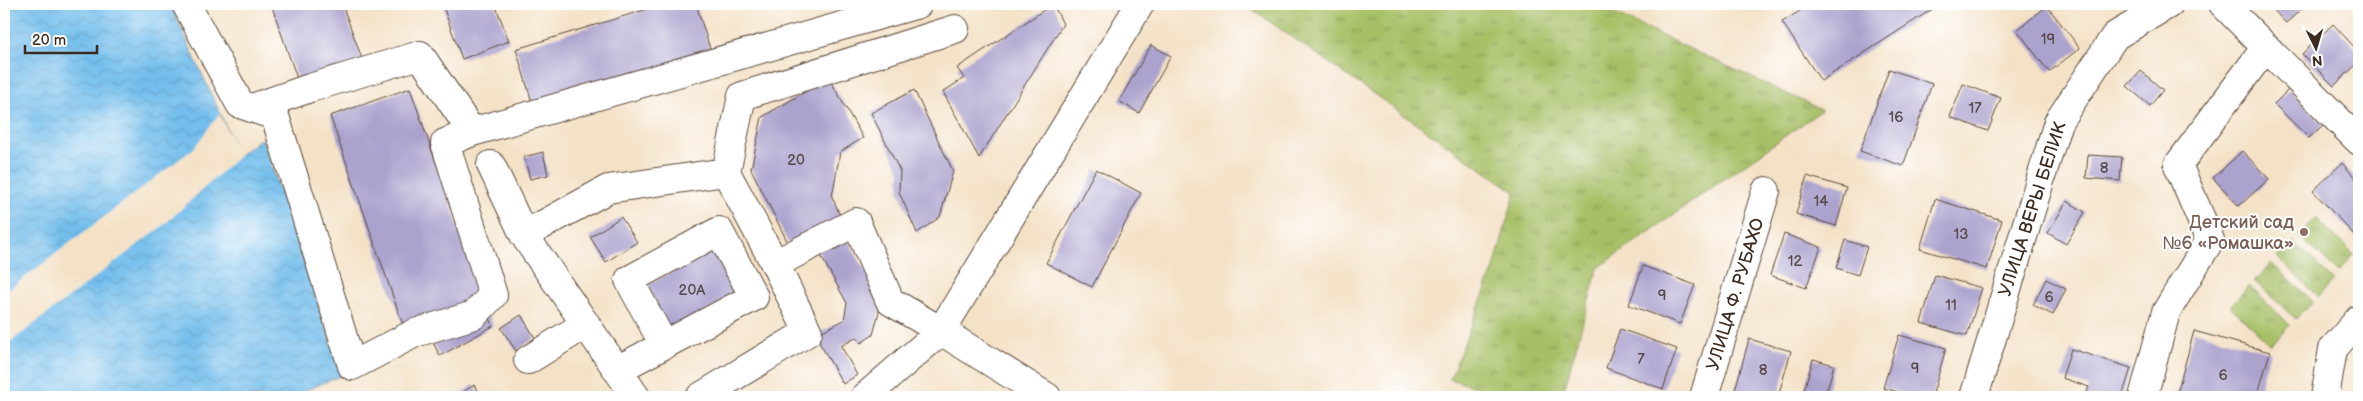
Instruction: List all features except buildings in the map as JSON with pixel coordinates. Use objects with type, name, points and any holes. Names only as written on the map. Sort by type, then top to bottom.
[{"type":"street","points":[[186,4],[240,104],[275,116],[352,366],[415,333],[474,315],[493,295],[445,143],[472,132],[918,4]]},
{"type":"street","points":[[865,397],[941,331],[1140,4]]},
{"type":"street","name":"УЛИЦА ВЕРЫ БЕЛИК","points":[[1974,397],[2058,122],[2115,36],[2169,4]]},
{"type":"street","points":[[2223,4],[2359,141]]},
{"type":"street","points":[[700,397],[808,332],[775,264],[726,172],[742,96],[955,29]]},
{"type":"street","points":[[2143,397],[2166,312],[2210,240],[2178,165],[2266,47]]},
{"type":"street","points":[[252,108],[420,54],[472,132]]},
{"type":"street","points":[[491,164],[524,235],[636,397]]},
{"type":"street","points":[[524,235],[608,189],[726,172]]},
{"type":"street","name":"УЛИЦА Ф. РУБАХО","points":[[1704,397],[1766,191]]},
{"type":"street","points":[[775,264],[856,222],[890,300],[1047,397]]},
{"type":"street","points":[[617,370],[664,345],[754,297],[719,232],[629,280],[664,345]]},
{"type":"street","points":[[2325,397],[2333,348],[2359,319]]},
{"type":"street","points":[[528,360],[586,324]]},
{"type":"green space","points":[[1244,4],[1593,4],[1822,110],[1598,268],[1562,397],[1507,397],[1450,379],[1494,268],[1515,192]]},
{"type":"green space","points":[[2316,218],[2354,255],[2338,272],[2299,236]]},
{"type":"green space","points":[[2293,241],[2334,281],[2318,297],[2278,257]]},
{"type":"green space","points":[[2271,263],[2313,301],[2296,319],[2254,281]]},
{"type":"green space","points":[[2249,286],[2290,325],[2271,345],[2230,306]]},
{"type":"water","points":[[4,4],[170,4],[239,155],[262,138],[342,375],[290,397],[4,397]]},
{"type":"pier","points":[[219,114],[240,155],[165,224],[12,341],[4,345],[4,293],[193,149]]},
{"type":"place","name":"Детский сад №6 «Ромашка»","points":[[2304,232]]}]
